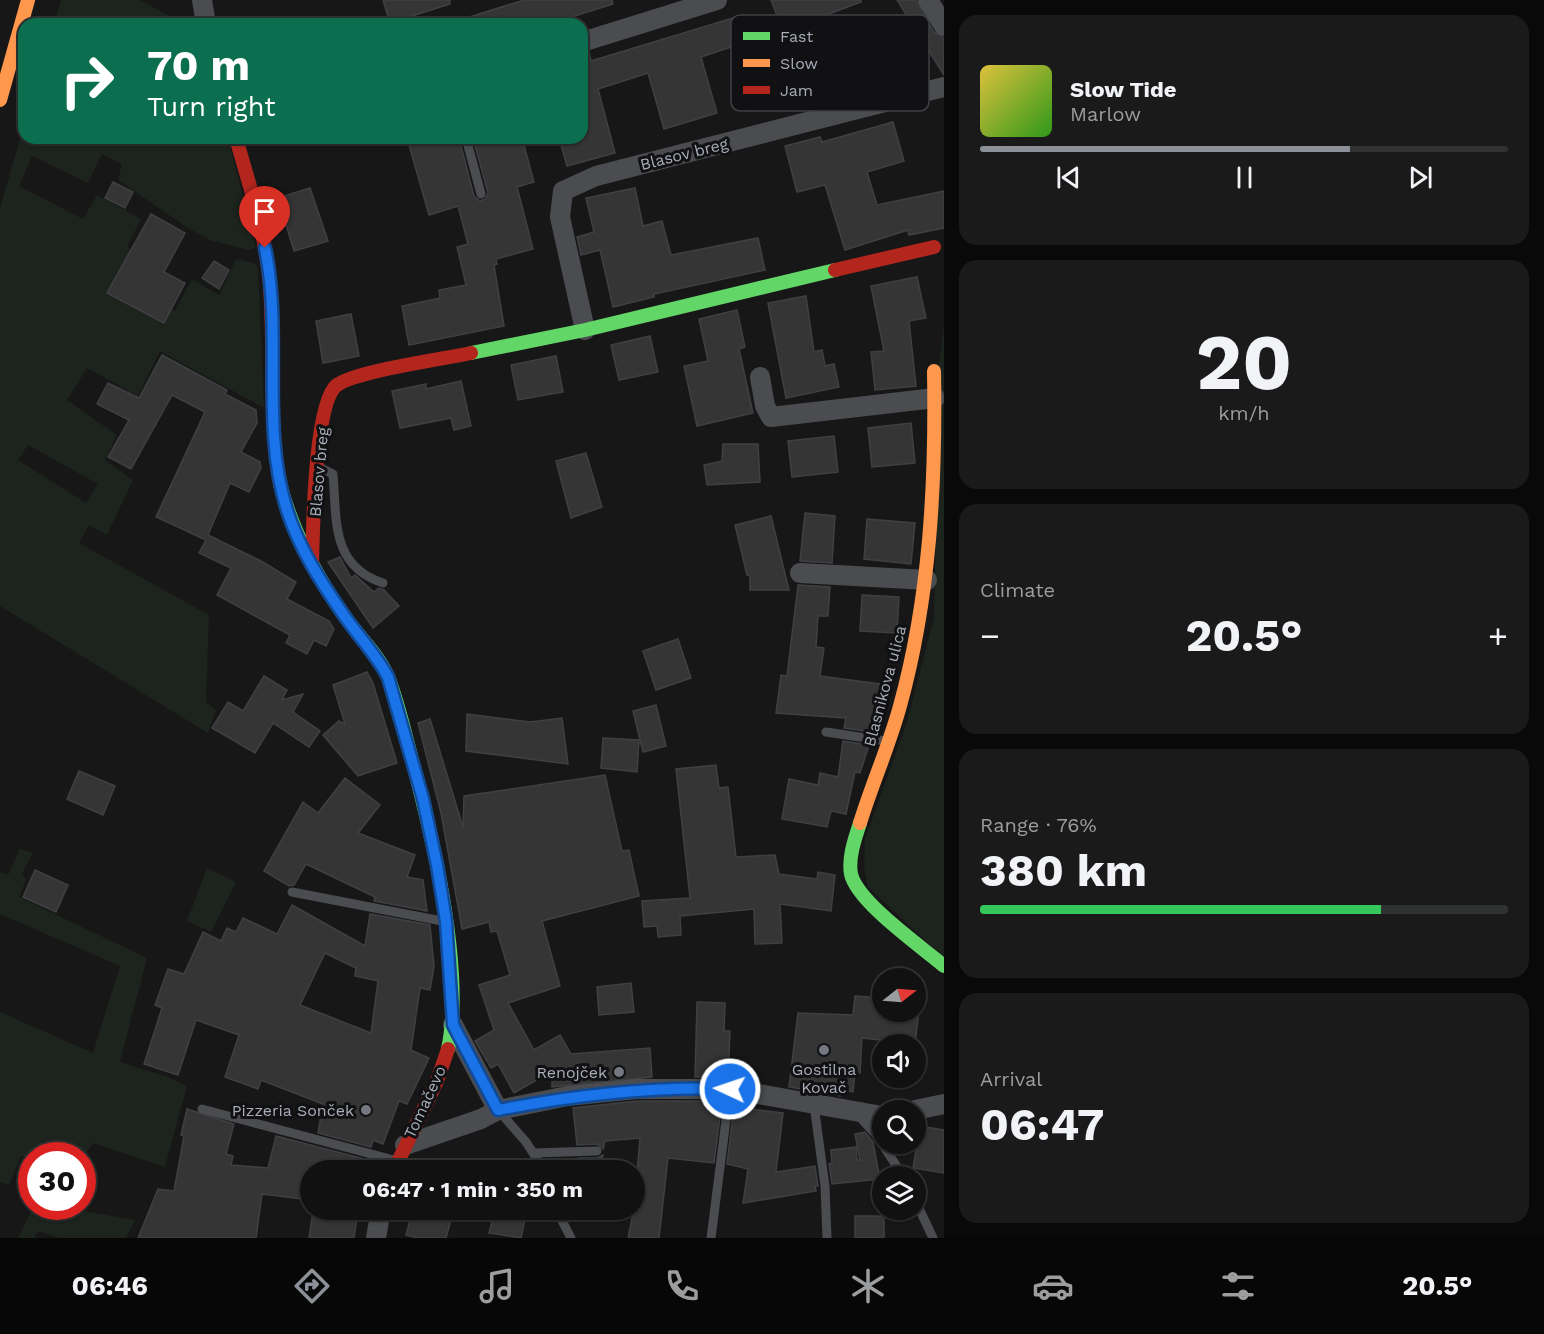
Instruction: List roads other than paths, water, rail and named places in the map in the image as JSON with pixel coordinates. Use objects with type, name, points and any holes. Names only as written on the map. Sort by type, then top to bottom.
[{"type":"street","points":[[23,18],[28,0]]},
{"type":"street","points":[[202,0],[205,18]]},
{"type":"street","points":[[588,40],[717,0]]},
{"type":"street","points":[[928,0],[944,26]]},
{"type":"street","points":[[0,100],[18,36]]},
{"type":"street","name":"Blasov breg","points":[[929,91],[944,87]]},
{"type":"street","name":"Blasov breg","points":[[585,330],[560,217],[563,191],[596,176],[850,111]]},
{"type":"street","name":"Tomačevo","points":[[238,144],[268,262],[273,426],[279,481],[297,537],[312,565],[344,615],[379,660],[388,677],[423,799],[446,921],[453,1025],[448,1049],[435,1087],[398,1159]]},
{"type":"street","name":"Blasov breg","points":[[312,565],[318,467],[327,404],[333,389],[341,382],[585,330],[934,248]]},
{"type":"street","name":"Blasnikova ulica","points":[[934,371],[935,398],[927,580],[908,675],[889,742],[867,801],[852,859],[851,874],[858,889],[894,924],[944,966]]},
{"type":"street","points":[[760,377],[765,406],[771,417],[935,398]]},
{"type":"street","points":[[800,573],[927,580]]},
{"type":"street","points":[[453,1025],[498,1110]]},
{"type":"street","points":[[398,1159],[498,1110],[568,1096],[636,1089],[730,1089],[813,1106],[872,1115]]},
{"type":"street","points":[[926,1108],[944,1104]]},
{"type":"street","points":[[376,1238],[379,1220]]},
{"type":"lane","points":[[468,144],[481,194]]},
{"type":"lane","points":[[318,467],[333,474],[333,507],[341,544],[347,557],[371,579],[383,583]]},
{"type":"lane","points":[[826,732],[889,742]]},
{"type":"lane","points":[[292,892],[397,914],[446,921]]},
{"type":"lane","points":[[711,1238],[730,1089]]},
{"type":"lane","points":[[813,1106],[825,1186],[827,1238]]},
{"type":"lane","points":[[202,1109],[398,1159]]},
{"type":"lane","points":[[498,1110],[538,1160]]},
{"type":"lane","points":[[856,1113],[877,1136],[896,1166]]},
{"type":"lane","points":[[534,1153],[597,1151]]},
{"type":"lane","points":[[562,1220],[571,1238]]},
{"type":"lane","points":[[924,1220],[933,1238]]},
{"type":"place","name":"Gostilna Kovač","points":[[824,1050]]},
{"type":"place","name":"Renojček","points":[[619,1072]]},
{"type":"place","name":"Pizzeria Sonček","points":[[366,1110]]}]
